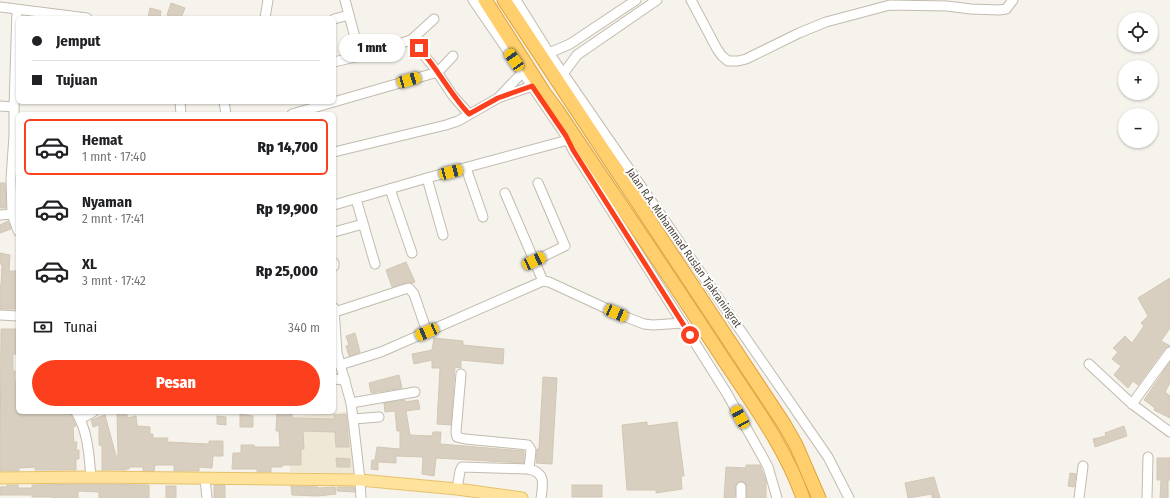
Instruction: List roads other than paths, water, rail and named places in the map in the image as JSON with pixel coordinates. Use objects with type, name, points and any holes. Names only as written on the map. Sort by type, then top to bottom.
[{"type":"highway","points":[[485,0],[545,94],[699,322],[771,432],[788,463],[803,498]]},
{"type":"highway","name":"Jalan R.A. Muhammad Ruslan Tjakraningrat","points":[[504,0],[559,75],[570,99],[784,424],[796,445],[819,498]]},
{"type":"highway","points":[[549,53],[552,64],[559,75]]},
{"type":"highway","points":[[532,86],[545,94]]},
{"type":"highway","points":[[570,99],[595,120]]},
{"type":"highway","points":[[557,110],[560,123],[567,138]]},
{"type":"main road","points":[[0,478],[59,479],[91,477],[360,480],[457,489],[476,495],[522,498]]},
{"type":"street","points":[[265,16],[268,0]]},
{"type":"street","points":[[344,0],[360,56]]},
{"type":"street","points":[[474,0],[567,138],[726,392],[768,467],[777,498]]},
{"type":"street","points":[[516,0],[549,53],[570,44],[636,0]]},
{"type":"street","points":[[559,75],[577,55],[657,0]]},
{"type":"street","points":[[691,0],[717,49],[722,56],[731,62],[746,59],[782,41],[826,22],[890,5],[947,6],[999,10],[1006,9],[1013,0]]},
{"type":"street","points":[[0,7],[69,16]]},
{"type":"street","points":[[17,10],[17,16]]},
{"type":"street","points":[[336,18],[349,15]]},
{"type":"street","points":[[336,62],[360,56],[411,40],[434,19]]},
{"type":"street","points":[[411,40],[426,56],[454,96],[469,114]]},
{"type":"street","points":[[0,215],[15,213],[11,179],[14,135],[16,42]]},
{"type":"street","points":[[336,101],[438,72],[453,56]]},
{"type":"street","points":[[498,98],[522,72]]},
{"type":"street","name":"Jalan R.A. Muhammad Ruslan Tjakraningrat","points":[[559,75],[595,120],[828,457],[849,498]]},
{"type":"street","points":[[336,152],[439,127],[458,121],[498,98],[532,86]]},
{"type":"street","points":[[298,112],[324,104]]},
{"type":"street","points":[[0,106],[14,107]]},
{"type":"street","points":[[336,204],[567,138]]},
{"type":"street","points":[[466,168],[483,217]]},
{"type":"street","points":[[427,178],[443,235]]},
{"type":"street","points":[[534,261],[565,246],[538,183]]},
{"type":"street","points":[[390,190],[412,253]]},
{"type":"street","points":[[505,192],[543,281]]},
{"type":"street","points":[[356,199],[375,264]]},
{"type":"street","points":[[336,231],[363,224]]},
{"type":"street","points":[[340,365],[381,352],[543,281],[549,282],[616,313],[644,324],[653,325],[683,323]]},
{"type":"street","points":[[336,310],[409,288],[414,294],[427,332]]},
{"type":"street","points":[[0,316],[16,316]]},
{"type":"street","points":[[336,348],[354,419],[361,498]]},
{"type":"street","points":[[1132,404],[1170,352]]},
{"type":"street","points":[[1089,364],[1132,404],[1170,432]]},
{"type":"street","points":[[461,374],[456,432],[457,437],[528,445],[531,450],[529,469]]},
{"type":"street","points":[[336,380],[345,380]]},
{"type":"street","points":[[351,403],[415,392]]},
{"type":"street","points":[[78,416],[88,447],[91,477]]},
{"type":"street","points":[[354,419],[379,417]]},
{"type":"street","points":[[1147,498],[1148,457]]},
{"type":"street","points":[[1079,498],[1083,466]]},
{"type":"street","points":[[457,489],[462,467],[529,469],[536,471],[541,475],[541,498]]},
{"type":"street","points":[[205,479],[207,498]]},
{"type":"street","points":[[741,487],[741,498]]}]
